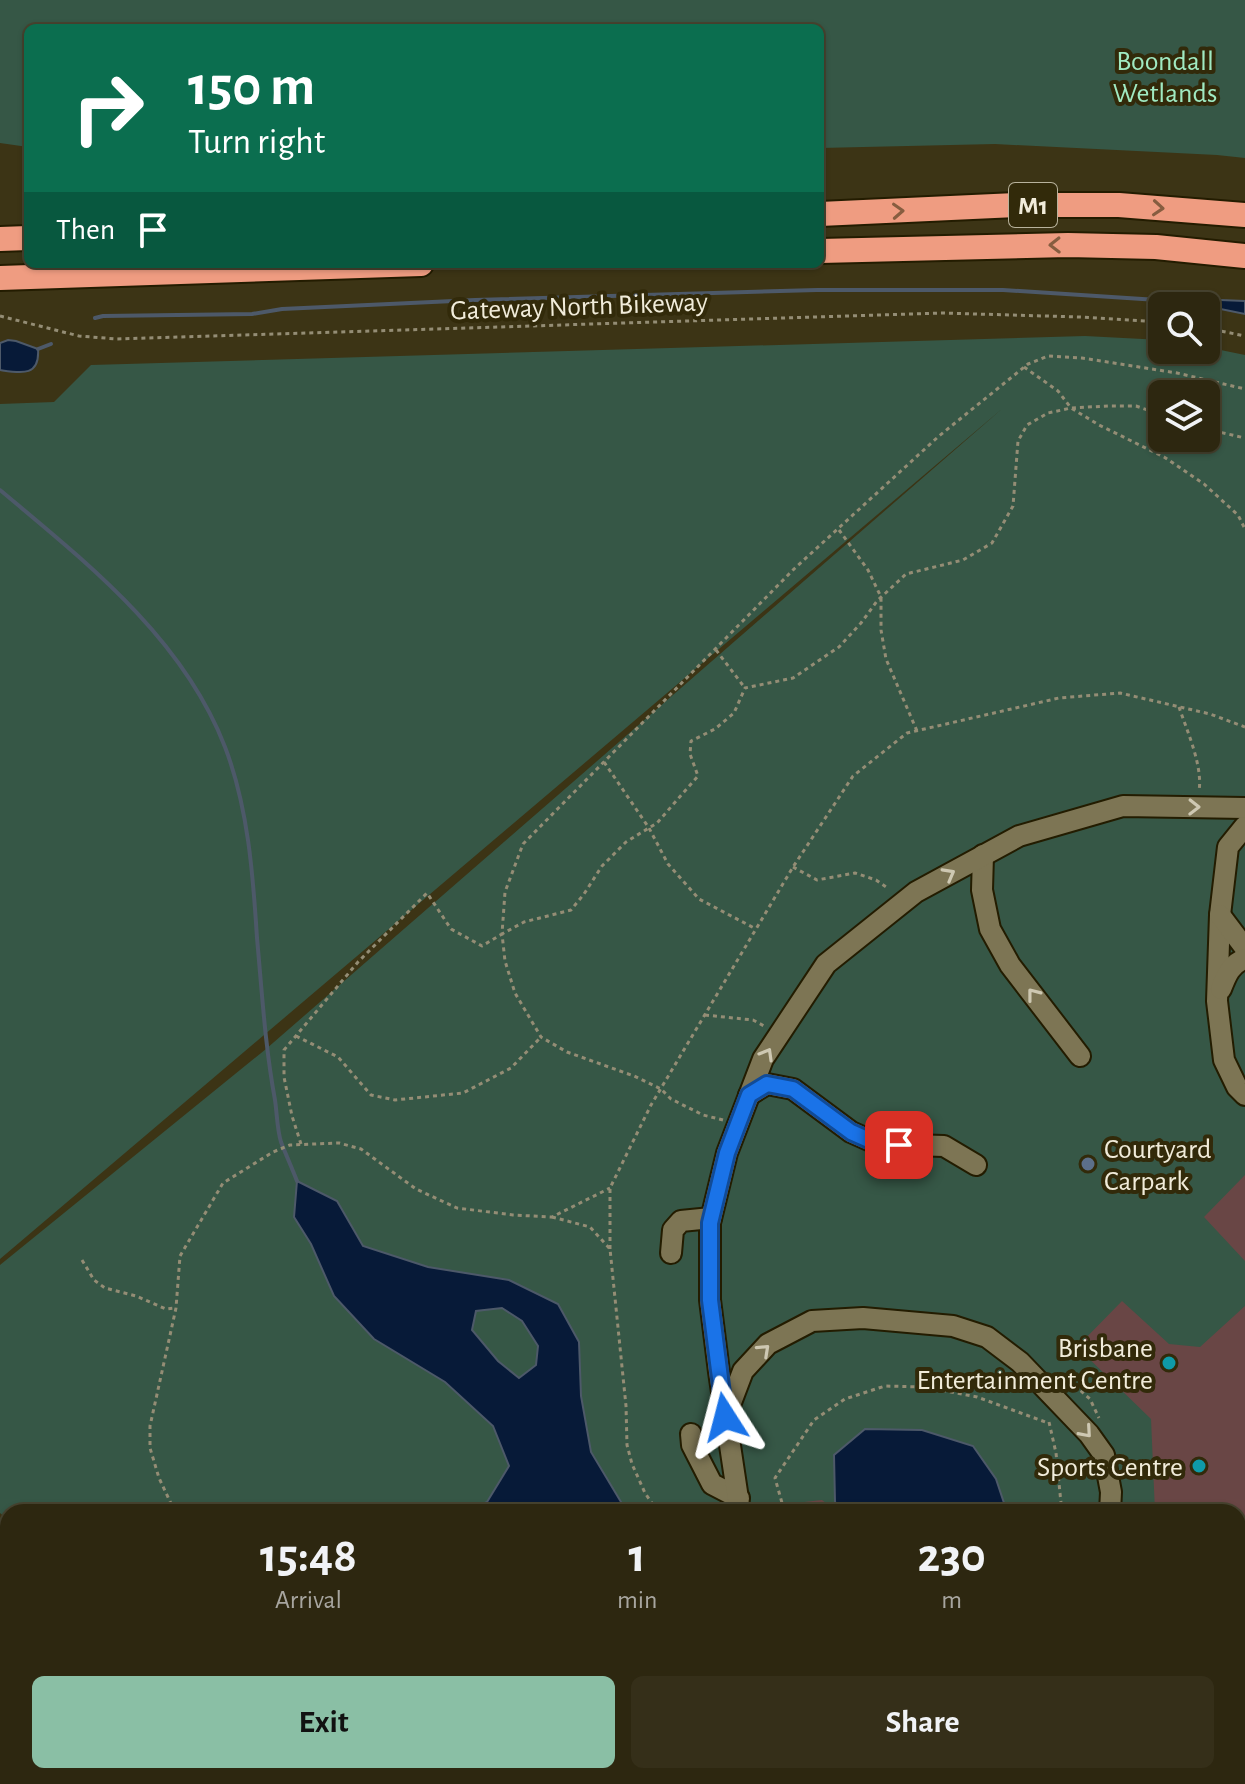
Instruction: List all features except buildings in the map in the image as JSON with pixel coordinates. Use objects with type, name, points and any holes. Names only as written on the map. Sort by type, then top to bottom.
[{"type":"highway","name":"M1","points":[[824,214],[1030,205],[1119,205],[1245,215]]},
{"type":"highway","points":[[0,239],[24,238]]},
{"type":"highway","name":"M1","points":[[824,251],[1068,245],[1156,247],[1245,256]]},
{"type":"highway","points":[[0,278],[301,268]]},
{"type":"street","points":[[739,1504],[710,1300],[711,1218],[727,1153],[763,1059],[826,964],[916,892],[1019,836],[1123,806],[1245,808]]},
{"type":"street","points":[[1245,826],[1228,847],[1220,915],[1217,1001],[1224,1060],[1237,1087],[1245,1095]]},
{"type":"street","points":[[983,855],[982,890],[990,929],[1010,965],[1080,1056]]},
{"type":"street","points":[[1220,915],[1245,948]]},
{"type":"street","points":[[1217,1001],[1226,975],[1238,961],[1245,959]]},
{"type":"street","points":[[749,1095],[767,1084],[793,1089],[851,1132],[878,1144],[944,1146],[976,1165]]},
{"type":"street","points":[[671,1253],[673,1230],[681,1221],[711,1218]]},
{"type":"street","points":[[725,1417],[743,1371],[768,1344],[812,1321],[863,1318],[953,1326],[987,1337],[1020,1362],[1089,1434],[1104,1455],[1110,1504]]},
{"type":"street","points":[[691,1434],[692,1445],[712,1484],[739,1504]]},
{"type":"path","name":"Gateway North Bikeway","points":[[0,316],[79,336],[117,339],[928,313],[998,313],[1148,321]]},
{"type":"path","points":[[1220,331],[1245,336]]},
{"type":"path","points":[[738,1124],[703,1115],[634,1076],[567,1052],[541,1037],[515,993],[505,961],[502,934],[505,892],[523,844],[794,569],[939,436],[1024,367],[1048,356],[1082,358],[1177,373],[1245,389]]},
{"type":"path","points":[[1024,367],[1058,391],[1071,408],[1164,457],[1204,484],[1238,515],[1245,529]]},
{"type":"path","points":[[745,688],[793,678],[839,647],[881,597],[906,574],[963,560],[992,543],[1013,506],[1018,441],[1027,425],[1048,413],[1071,408],[1136,406],[1148,410]]},
{"type":"path","points":[[1220,432],[1245,438]]},
{"type":"path","points":[[838,529],[868,570],[881,597],[881,630],[886,659],[917,731]]},
{"type":"path","points":[[715,649],[745,688]]},
{"type":"path","points":[[301,1144],[284,1077],[284,1050],[358,962],[427,893],[451,929],[482,946],[524,922],[571,910],[602,866],[626,842],[657,823],[698,776],[690,754],[691,741],[715,729],[734,713],[745,688]]},
{"type":"path","points":[[653,1504],[632,1464],[627,1445],[610,1249],[610,1188],[661,1089],[793,867],[853,776],[907,733],[1059,698],[1120,693],[1210,714],[1245,727]]},
{"type":"path","points":[[1179,707],[1196,760],[1200,785],[1196,807]]},
{"type":"path","points":[[604,762],[649,828],[668,864],[699,899],[756,929]]},
{"type":"path","points":[[793,867],[817,880],[855,873],[876,880],[902,903]]},
{"type":"path","points":[[705,1015],[753,1020],[780,1034]]},
{"type":"path","points":[[296,1036],[338,1057],[371,1095],[395,1100],[463,1093],[511,1068],[541,1037]]},
{"type":"path","points":[[171,1504],[150,1448],[150,1426],[176,1308],[180,1256],[223,1183],[273,1152],[301,1144],[339,1143],[361,1149],[416,1189],[457,1208],[552,1217],[590,1227],[610,1249]]},
{"type":"path","points":[[552,1217],[610,1188]]},
{"type":"path","points":[[82,1260],[94,1280],[105,1288],[136,1296],[166,1309],[176,1308]]},
{"type":"path","points":[[783,1504],[775,1478],[814,1420],[845,1399],[885,1386],[898,1386],[924,1387],[977,1397],[1048,1423],[1056,1453],[1061,1504]]},
{"type":"green space","name":"Boondall Wetlands","points":[[0,0],[1245,0],[1245,158],[995,144],[824,148],[824,24],[24,24],[24,146],[0,143]]},
{"type":"green space","name":"Brisbane Entertainment Centre","points":[[1085,336],[1148,339],[1148,364],[1220,364],[1220,350],[1245,355],[1245,1504],[0,1504],[0,1265],[266,1049],[1003,408],[0,1259],[0,404],[54,402],[91,365]]},
{"type":"water","points":[[1220,300],[1245,301],[1245,314],[1220,309]]},
{"type":"water","points":[[8,340],[38,349],[36,365],[32,369],[22,372],[0,370],[0,343]]},
{"type":"water","points":[[297,1181],[337,1201],[363,1246],[428,1267],[509,1280],[558,1304],[579,1342],[581,1396],[591,1452],[622,1504],[483,1504],[487,1502],[509,1466],[493,1426],[445,1382],[374,1339],[334,1296],[311,1244],[294,1217]],"holes":[[[502,1308],[522,1321],[538,1346],[536,1365],[519,1378],[498,1361],[472,1330],[476,1311]]]},
{"type":"water","points":[[865,1429],[922,1430],[973,1446],[996,1479],[1004,1504],[837,1504],[834,1455]]},
{"type":"waterway","points":[[95,318],[252,314],[282,309],[475,300],[817,290],[1003,290],[1148,299]]},
{"type":"waterway","points":[[38,349],[51,344]]},
{"type":"waterway","points":[[0,490],[98,575],[158,637],[207,708],[225,747],[239,793],[248,841],[266,1039],[279,1132],[297,1181]]},
{"type":"place","name":"Courtyard Carpark","points":[[1088,1164]]},
{"type":"place","name":"Brisbane Entertainment Centre","points":[[1169,1363]]},
{"type":"place","name":"Sports Centre","points":[[1199,1466]]},
{"type":"route","points":[[725,1417],[710,1300],[710,1223],[727,1153],[749,1095],[767,1084],[793,1089],[851,1132],[878,1144],[899,1145]]}]
